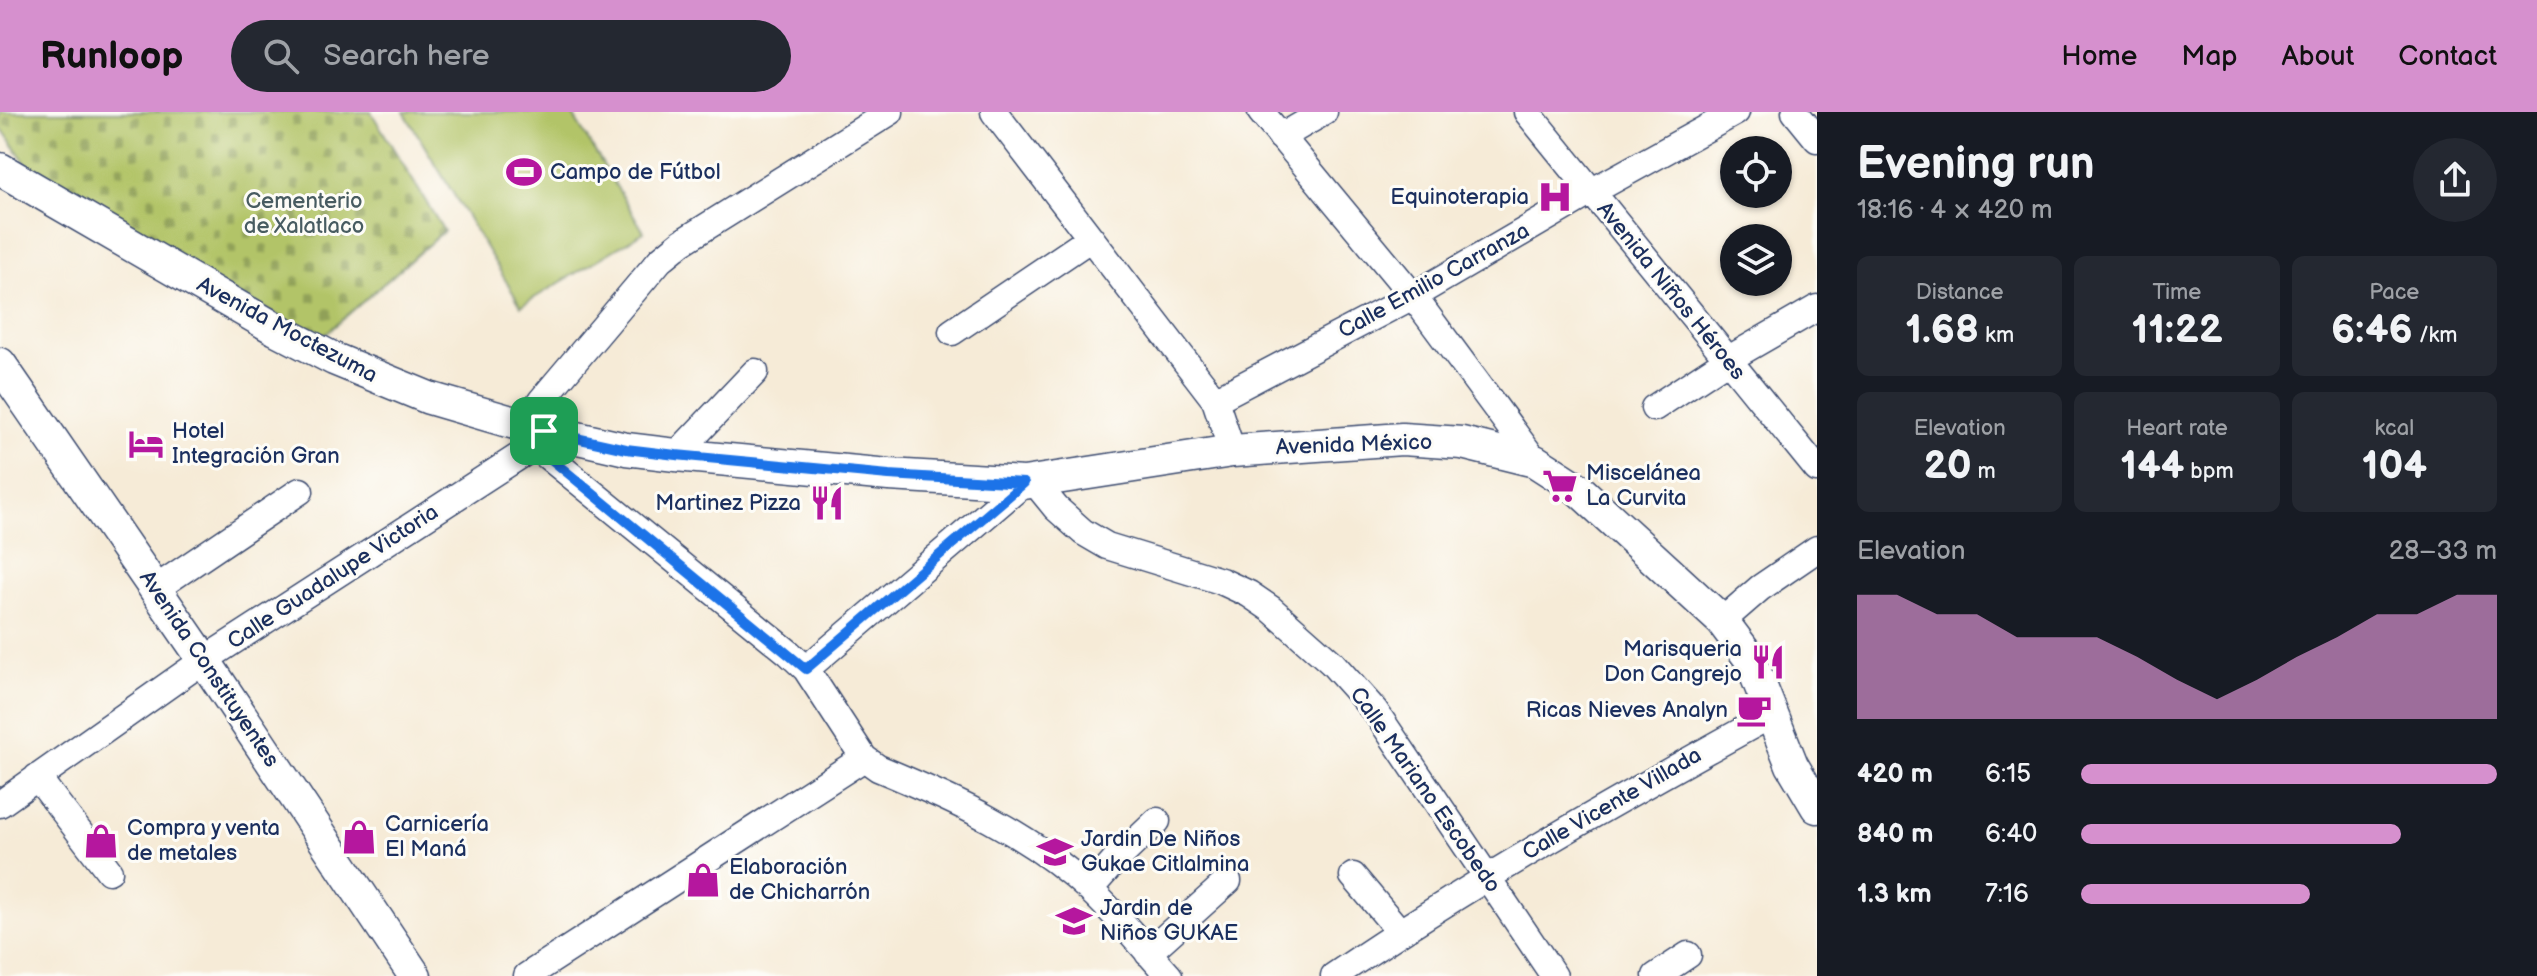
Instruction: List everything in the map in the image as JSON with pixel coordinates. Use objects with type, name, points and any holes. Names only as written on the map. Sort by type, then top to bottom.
[{"type":"main road","name":"Avenida Moctezuma","points":[[0,169],[276,329],[334,359],[429,398],[535,434],[676,455],[889,475],[1029,482]]},
{"type":"main road","name":"Avenida Constituyentes","points":[[0,364],[204,660],[415,976]]},
{"type":"main road","name":"Avenida México","points":[[1029,482],[1232,451],[1402,439],[1462,443],[1535,461],[1577,488],[1722,621]]},
{"type":"main road","points":[[1722,621],[1749,657],[1800,782],[1817,807]]},
{"type":"street","name":"Calle Guadalupe Victoria","points":[[0,804],[535,434],[541,401],[660,260],[682,242],[890,112]]},
{"type":"street","points":[[994,112],[1215,400],[1232,451]]},
{"type":"street","points":[[1261,112],[1413,296],[1535,461]]},
{"type":"street","points":[[1281,137],[1324,112]]},
{"type":"street","name":"Avenida Niños Héroes","points":[[1527,112],[1817,469]]},
{"type":"street","name":"Calle Emilio Carranza","points":[[1215,400],[1413,296],[1736,112]]},
{"type":"street","points":[[1795,112],[1817,139]]},
{"type":"street","points":[[952,332],[1091,238]]},
{"type":"street","points":[[1654,408],[1727,360],[1817,308]]},
{"type":"street","points":[[676,455],[755,372]]},
{"type":"street","points":[[535,434],[806,669],[864,758],[878,768],[999,822],[1038,849],[1090,889],[1169,976]]},
{"type":"street","points":[[806,669],[1029,482]]},
{"type":"street","name":"Calle Mariano Escobedo","points":[[1029,482],[1083,532],[1107,546],[1221,581],[1249,594],[1292,626],[1332,663],[1375,711],[1554,976]]},
{"type":"street","points":[[155,589],[300,491]]},
{"type":"street","points":[[1722,621],[1760,588],[1817,549]]},
{"type":"street","name":"Calle Vicente Villada","points":[[1334,976],[1487,876],[1623,796],[1771,715]]},
{"type":"street","points":[[527,976],[864,758]]},
{"type":"street","points":[[37,777],[109,871]]},
{"type":"street","points":[[1090,889],[1157,821]]},
{"type":"street","points":[[1353,876],[1400,932]]},
{"type":"street","points":[[1148,953],[1228,881]]},
{"type":"street","points":[[1656,976],[1688,955]]},
{"type":"green space","name":"Cementerio de Xalatlaco","points":[[0,112],[371,112],[444,231],[321,338],[47,194],[0,126]]},
{"type":"green space","name":"Campo de Fútbol","points":[[404,112],[571,112],[644,232],[521,306]]},
{"type":"place","name":"Campo de Fútbol","points":[[524,172]]},
{"type":"place","name":"Equinoterapia","points":[[1555,197]]},
{"type":"place","name":"Hotel Integración Gran","points":[[146,444]]},
{"type":"place","name":"Miscelánea La Curvita","points":[[1560,486]]},
{"type":"place","name":"Martinez Pizza","points":[[827,503]]},
{"type":"place","name":"Marisqueria Don Cangrejo","points":[[1768,662]]},
{"type":"place","name":"Ricas Nieves Analyn","points":[[1754,710]]},
{"type":"place","name":"Carnicería El Maná","points":[[359,837]]},
{"type":"place","name":"Compra y venta de metales","points":[[101,841]]},
{"type":"place","name":"Jardin De Niños Gukae Citlalmina","points":[[1055,852]]},
{"type":"place","name":"Elaboración de Chicharrón","points":[[703,880]]},
{"type":"place","name":"Jardin de Niños GUKAE","points":[[1074,921]]},
{"type":"route","points":[[544,431],[626,449],[676,455],[889,475],[1024,483],[806,669],[535,446],[544,431]]}]
